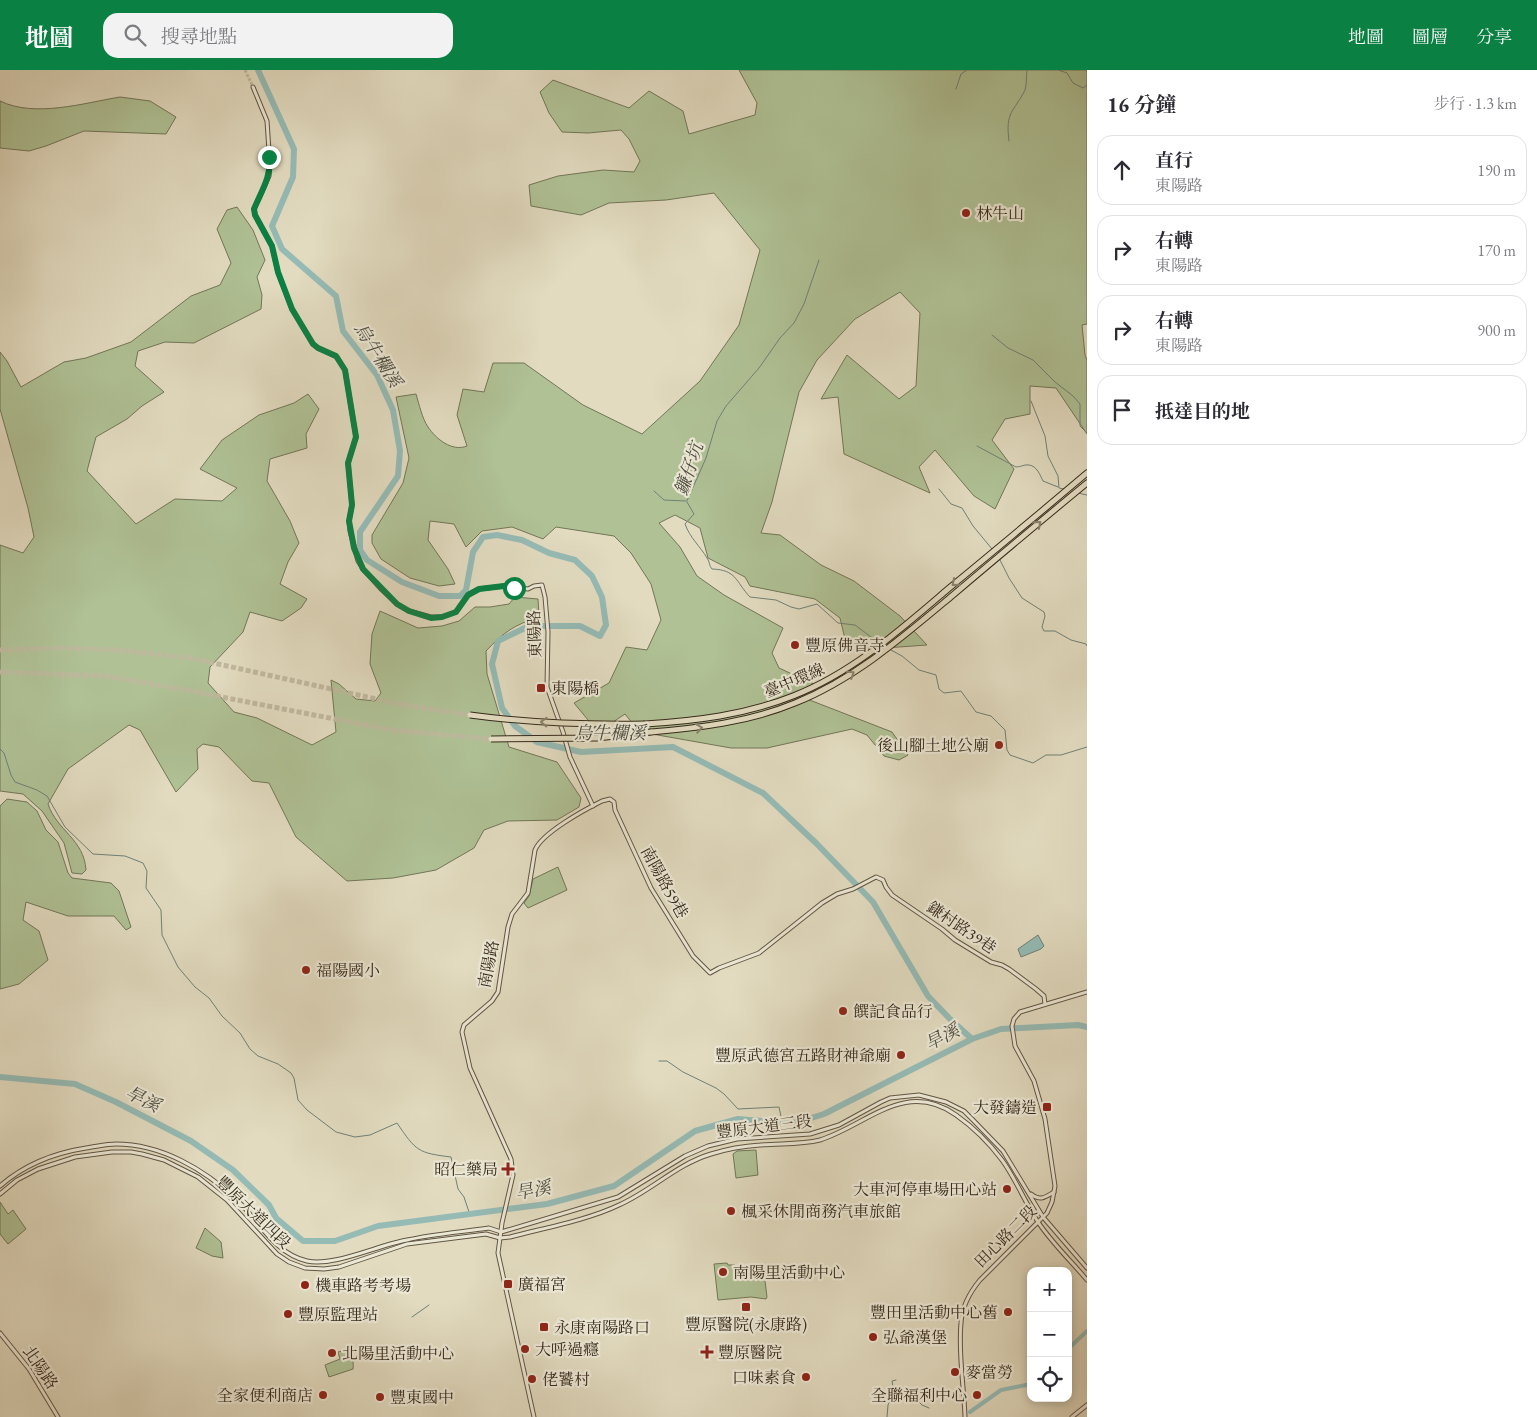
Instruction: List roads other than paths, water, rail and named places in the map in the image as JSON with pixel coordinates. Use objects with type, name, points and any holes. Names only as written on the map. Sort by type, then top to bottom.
[{"type":"highway","name":"臺中環線","points":[[470,715],[520,721],[645,724],[692,721],[739,713],[794,696],[834,677],[881,644],[1087,473]]},
{"type":"highway","name":"臺中環線","points":[[491,739],[597,738],[694,729],[731,722],[780,709],[836,683],[887,648],[1087,483]]},
{"type":"street","name":"東陽路","points":[[253,87],[267,121],[270,166],[269,176],[254,209],[255,215],[272,246],[278,272],[292,309],[313,344],[336,356],[345,370],[356,437],[348,463],[352,505],[349,521],[358,561],[382,590],[397,604],[409,611],[431,618],[442,617],[456,612],[468,595],[479,589],[504,586],[528,589],[539,585],[542,586],[548,620],[547,687],[572,763],[593,806]]},
{"type":"street","name":"南陽路59巷","points":[[593,806],[608,799],[614,802],[615,810],[652,888],[693,956],[710,973],[759,953],[822,902],[837,894],[853,889]]},
{"type":"street","name":"南陽路","points":[[502,1232],[502,1223],[513,1176],[511,1159],[470,1068],[462,1032],[464,1025],[492,1001],[498,992],[508,927],[512,914],[528,893],[537,844],[547,835],[593,806]]},
{"type":"street","name":"鎌村路39巷","points":[[853,889],[876,877],[880,877],[892,896],[942,929],[955,940],[991,962],[1009,969],[1044,996],[1045,1004]]},
{"type":"street","points":[[1045,1004],[1087,992]]},
{"type":"street","name":"田心路二段","points":[[964,1417],[961,1322],[968,1298],[972,1289],[981,1278],[1043,1217],[1052,1202],[1054,1192],[1052,1162],[1040,1098],[1034,1081],[1015,1046],[1012,1026],[1014,1019],[1020,1012],[1045,1004]]},
{"type":"street","name":"豐原大道三段","points":[[502,1232],[618,1197],[685,1156],[708,1146],[736,1139],[816,1133],[839,1125],[890,1098],[909,1095],[937,1098],[964,1111],[1003,1151],[1043,1217],[1087,1268]]},
{"type":"street","name":"豐原大道三段","points":[[500,1238],[538,1230],[618,1206],[675,1171],[711,1154],[760,1145],[796,1144],[814,1141],[838,1133],[892,1105],[919,1102],[945,1108],[956,1115],[981,1138],[1002,1161],[1038,1222],[1087,1280]]},
{"type":"street","name":"豐原大道四段","points":[[0,1186],[21,1170],[60,1153],[114,1144],[135,1145],[159,1151],[179,1160],[216,1182],[238,1200],[280,1247],[290,1255],[308,1261],[322,1262],[338,1259],[405,1240],[447,1233],[489,1228],[502,1232]]},
{"type":"street","name":"豐原大道四段","points":[[0,1194],[17,1180],[38,1169],[75,1157],[112,1152],[130,1152],[164,1160],[198,1177],[227,1200],[277,1254],[289,1262],[305,1268],[324,1269],[339,1267],[407,1244],[486,1234],[500,1238]]},
{"type":"street","points":[[1030,1193],[1036,1198],[1042,1199],[1054,1192]]},
{"type":"street","points":[[502,1232],[498,1254],[534,1417]]},
{"type":"street","name":"北陽路","points":[[0,1333],[29,1369],[58,1417]]},
{"type":"street","points":[[1072,1417],[1087,1406]]},
{"type":"water","points":[[1038,935],[1044,946],[1021,957],[1018,949]]},
{"type":"waterway","name":"烏牛欄溪","points":[[258,70],[294,149],[293,177],[272,226],[282,249],[336,296],[343,331],[377,375],[393,410],[400,451],[398,476],[360,532],[360,550],[367,560],[402,582],[439,596],[460,596],[466,590],[473,552],[483,537],[497,535],[522,540],[549,553],[575,560],[592,576],[602,597],[606,625],[600,636],[580,626],[529,626],[498,641],[492,664],[502,708],[515,726],[537,742],[581,752],[673,747],[763,793],[817,844],[873,902],[928,996],[972,1039]]},
{"type":"waterway","points":[[956,89],[961,74],[967,70]]},
{"type":"waterway","points":[[1009,141],[1009,117],[1025,90],[1027,70]]},
{"type":"waterway","points":[[1058,70],[1067,73],[1073,83],[1083,88],[1087,85]]},
{"type":"waterway","name":"鐮仔坑","points":[[687,501],[706,458],[717,421],[726,406],[794,323],[804,304],[819,260]]},
{"type":"waterway","points":[[992,335],[1008,348],[1033,360],[1055,382],[1073,396],[1080,404],[1080,426],[1087,433]]},
{"type":"waterway","points":[[1031,401],[1045,436],[1048,456],[1058,476],[1059,488],[1064,489]]},
{"type":"waterway","points":[[977,446],[1016,467],[1026,465],[1034,467],[1043,481],[1058,487]]},
{"type":"waterway","points":[[939,489],[951,504],[962,508],[973,526],[992,549]]},
{"type":"waterway","points":[[654,491],[664,500],[686,501]]},
{"type":"waterway","points":[[1078,493],[1087,495]]},
{"type":"waterway","name":"鐮仔坑","points":[[687,502],[694,514],[685,524],[708,559],[711,568],[731,574],[750,597],[776,600],[799,609],[817,604],[838,623],[855,625],[879,643]]},
{"type":"waterway","points":[[999,558],[1022,598],[1044,612],[1045,616],[1042,627],[1044,631],[1055,631],[1087,646]]},
{"type":"waterway","name":"鐮仔坑","points":[[889,649],[902,656],[919,670],[936,675],[939,689],[944,693],[961,691],[976,712],[991,716],[1005,730],[1007,750],[1010,755],[1033,763],[1046,755],[1061,755],[1087,747]]},
{"type":"waterway","points":[[0,749],[4,753],[15,782],[47,796],[65,827],[93,854],[125,856],[143,863],[147,871],[146,888],[161,910],[162,935],[178,967],[240,1033],[250,1049],[258,1056],[278,1064],[291,1073],[294,1078],[298,1100],[307,1110],[336,1132],[355,1137],[370,1135],[397,1123],[409,1140],[419,1149],[431,1154],[451,1157],[458,1189],[464,1197],[470,1215]]},
{"type":"waterway","name":"旱溪","points":[[0,1077],[75,1084],[116,1102],[191,1141],[233,1170],[269,1205],[276,1218],[303,1241],[335,1241],[378,1226],[547,1204],[614,1186],[695,1131],[738,1119],[773,1122],[805,1120],[824,1114],[972,1039],[1001,1029],[1078,1025],[1087,1027]]},
{"type":"waterway","points":[[659,1061],[667,1061],[683,1072],[716,1088],[738,1109],[779,1107],[782,1121]]},
{"type":"waterway","points":[[412,1317],[429,1305]]},
{"type":"waterway","points":[[1072,1345],[1087,1331]]},
{"type":"waterway","points":[[887,1417],[888,1405],[894,1393],[892,1381],[896,1380]]},
{"type":"waterway","points":[[970,1412],[1001,1390],[1027,1385]]},
{"type":"waterway","points":[[908,1391],[922,1405],[929,1408]]},
{"type":"tunnel","points":[[245,70],[253,87]]},
{"type":"tunnel","points":[[0,650],[62,648],[118,650],[191,658],[399,704],[470,715]]},
{"type":"tunnel","points":[[0,672],[106,676],[391,730],[491,739]]},
{"type":"place","name":"林牛山","points":[[966,213]]},
{"type":"place","name":"豐原佛音寺","points":[[795,645]]},
{"type":"place","name":"東陽橋","points":[[541,688]]},
{"type":"place","name":"後山腳土地公廟","points":[[999,745]]},
{"type":"place","name":"福陽國小","points":[[306,970]]},
{"type":"place","name":"饌記食品行","points":[[843,1011]]},
{"type":"place","name":"豐原武德宮五路財神爺廟","points":[[901,1055]]},
{"type":"place","name":"大發鑄造","points":[[1047,1107]]},
{"type":"place","name":"昭仁藥局","points":[[508,1169]]},
{"type":"place","name":"大車河停車場田心站","points":[[1007,1189]]},
{"type":"place","name":"楓采休閒商務汽車旅館","points":[[731,1211]]},
{"type":"place","name":"南陽里活動中心","points":[[723,1272]]},
{"type":"place","name":"廣福宮","points":[[508,1284]]},
{"type":"place","name":"機車路考考場","points":[[305,1285]]},
{"type":"place","name":"豐原醫院(永康路)","points":[[746,1307]]},
{"type":"place","name":"豐田里活動中心舊","points":[[1008,1312]]},
{"type":"place","name":"豐原監理站","points":[[288,1314]]},
{"type":"place","name":"永康南陽路口","points":[[544,1327]]},
{"type":"place","name":"弘爺漢堡","points":[[873,1337]]},
{"type":"place","name":"大呼過癮","points":[[525,1349]]},
{"type":"place","name":"豐原醫院","points":[[707,1352]]},
{"type":"place","name":"北陽里活動中心","points":[[332,1353]]},
{"type":"place","name":"麥當勞","points":[[955,1372]]},
{"type":"place","name":"口味素食","points":[[806,1377]]},
{"type":"place","name":"佬饕村","points":[[532,1379]]},
{"type":"place","name":"全家便利商店","points":[[323,1395]]},
{"type":"place","name":"全聯福利中心","points":[[977,1395]]},
{"type":"place","name":"豐東國中","points":[[380,1397]]}]
